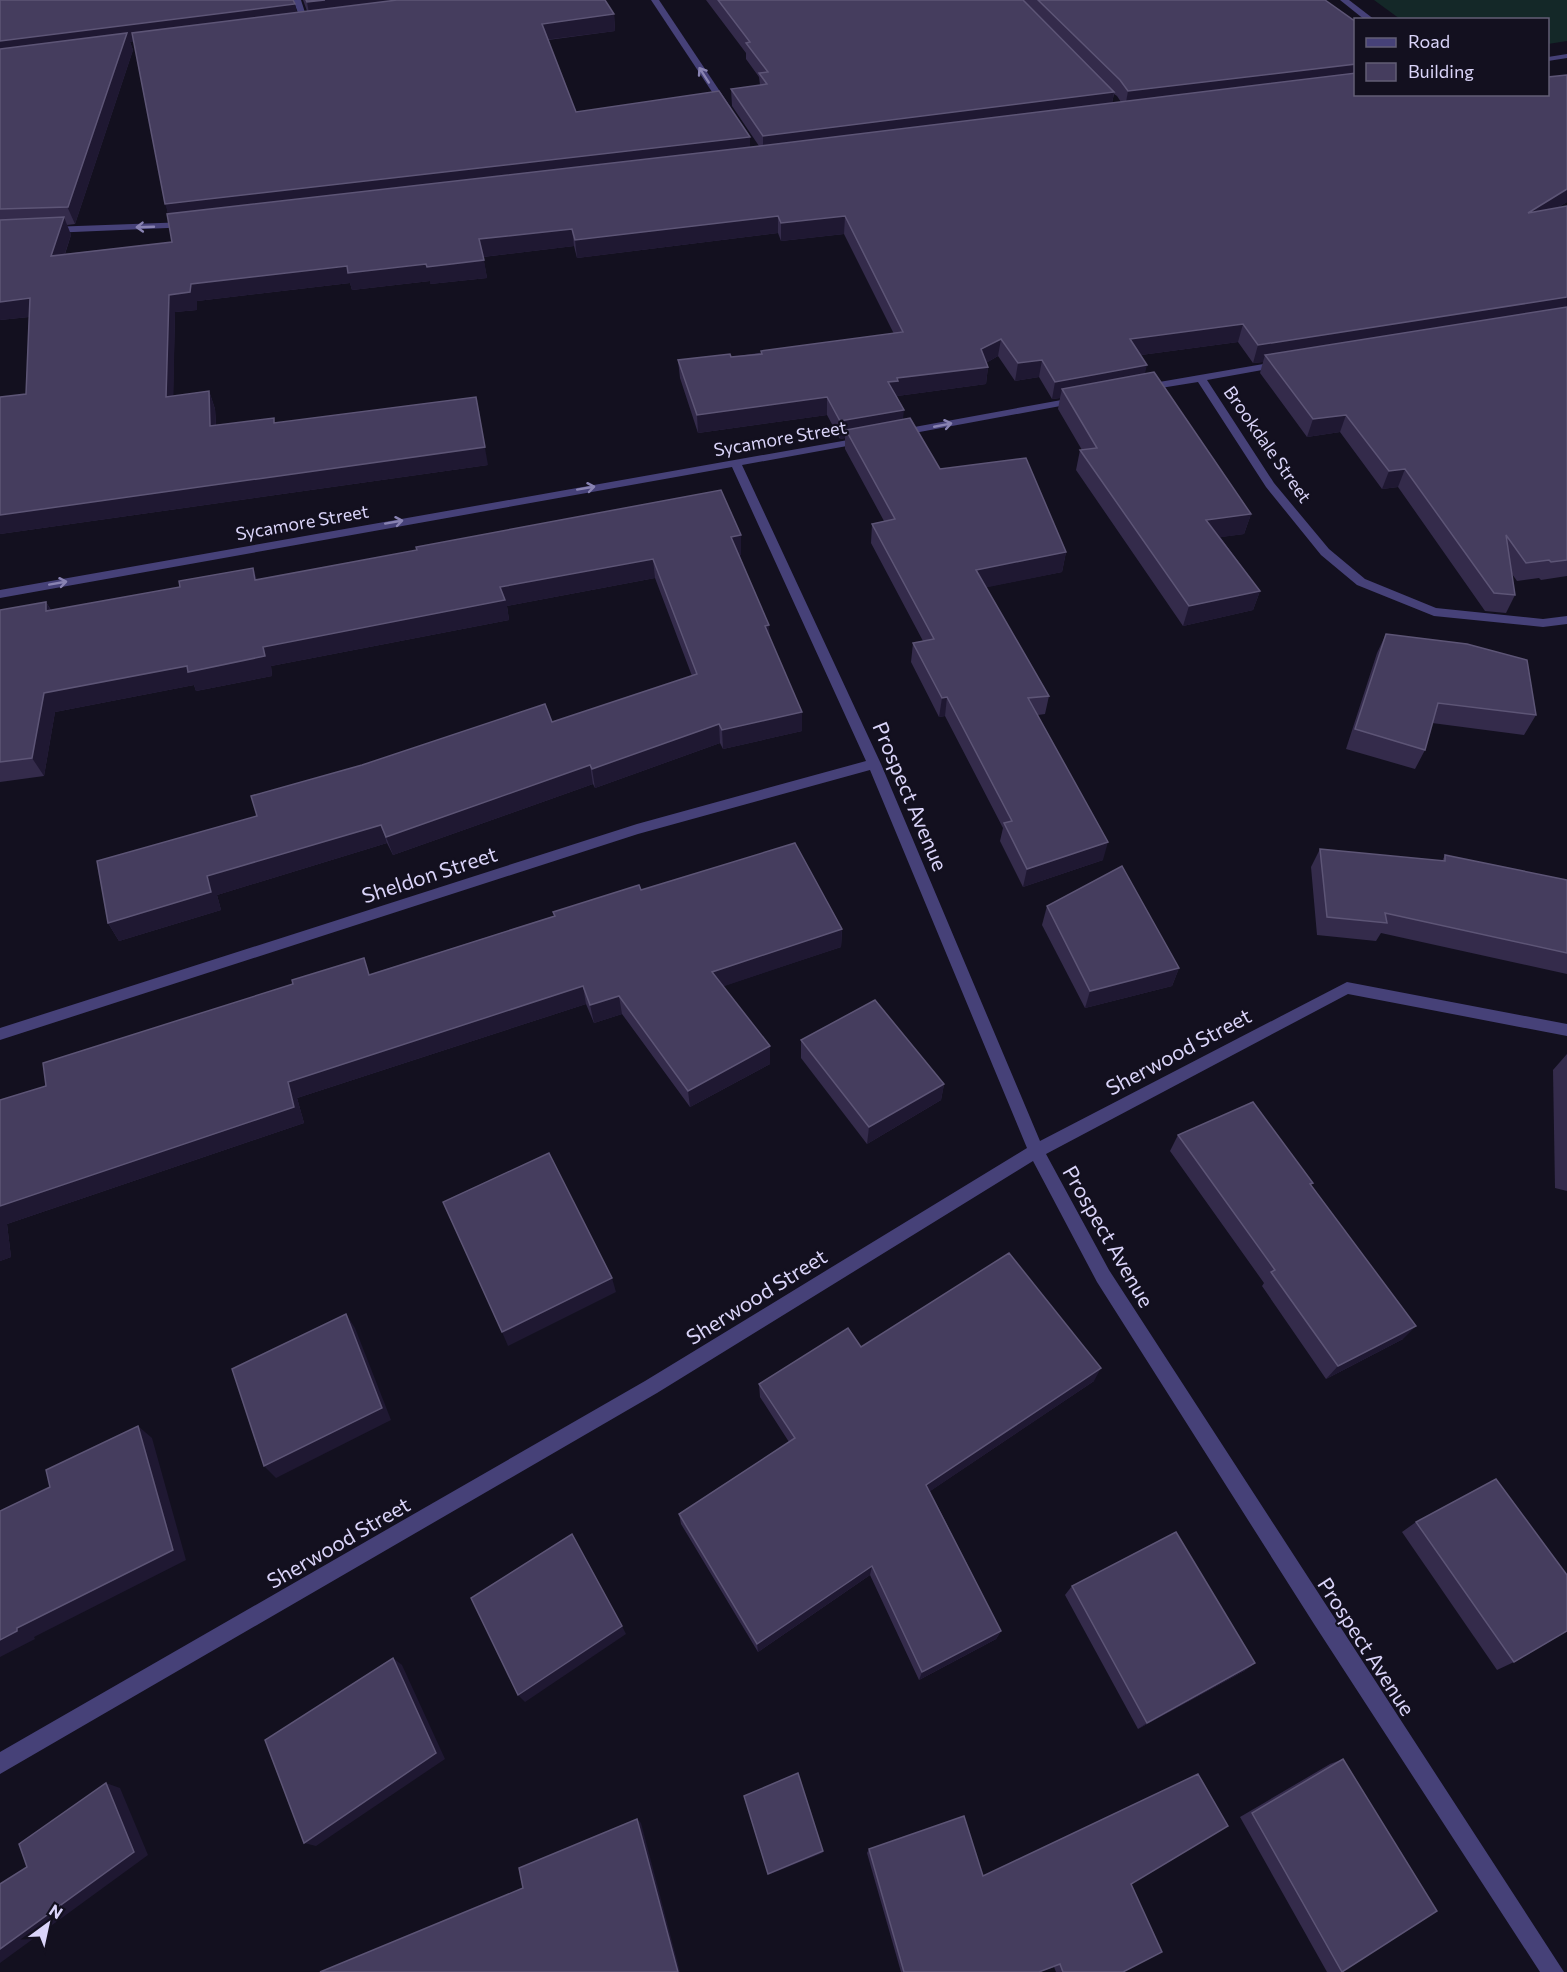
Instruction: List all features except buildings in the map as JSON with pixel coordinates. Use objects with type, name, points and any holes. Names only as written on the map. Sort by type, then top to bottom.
[{"type":"street","points":[[297,0],[301,24],[318,22]]},
{"type":"street","points":[[655,0],[731,116]]},
{"type":"street","points":[[1344,0],[1368,18]]},
{"type":"street","points":[[1549,59],[1567,56]]},
{"type":"street","points":[[35,231],[179,226],[202,223]]},
{"type":"street","points":[[1131,390],[1294,362]]},
{"type":"street","name":"Brookdale Street","points":[[1200,377],[1270,485],[1325,552],[1361,582],[1434,612],[1543,623],[1567,620]]},
{"type":"street","name":"Sycamore Street","points":[[0,594],[610,484],[736,464],[1084,399]]},
{"type":"street","name":"Prospect Avenue","points":[[736,464],[874,764],[1036,1151],[1103,1276],[1320,1617],[1552,1972]]},
{"type":"street","name":"Sheldon Street","points":[[0,1034],[637,830],[874,764]]},
{"type":"street","name":"Sherwood Street","points":[[0,1764],[651,1388],[1036,1151],[1347,988],[1567,1030]]},
{"type":"green space","points":[[1374,0],[1567,0],[1567,41],[1549,44],[1549,18],[1399,18]]}]
